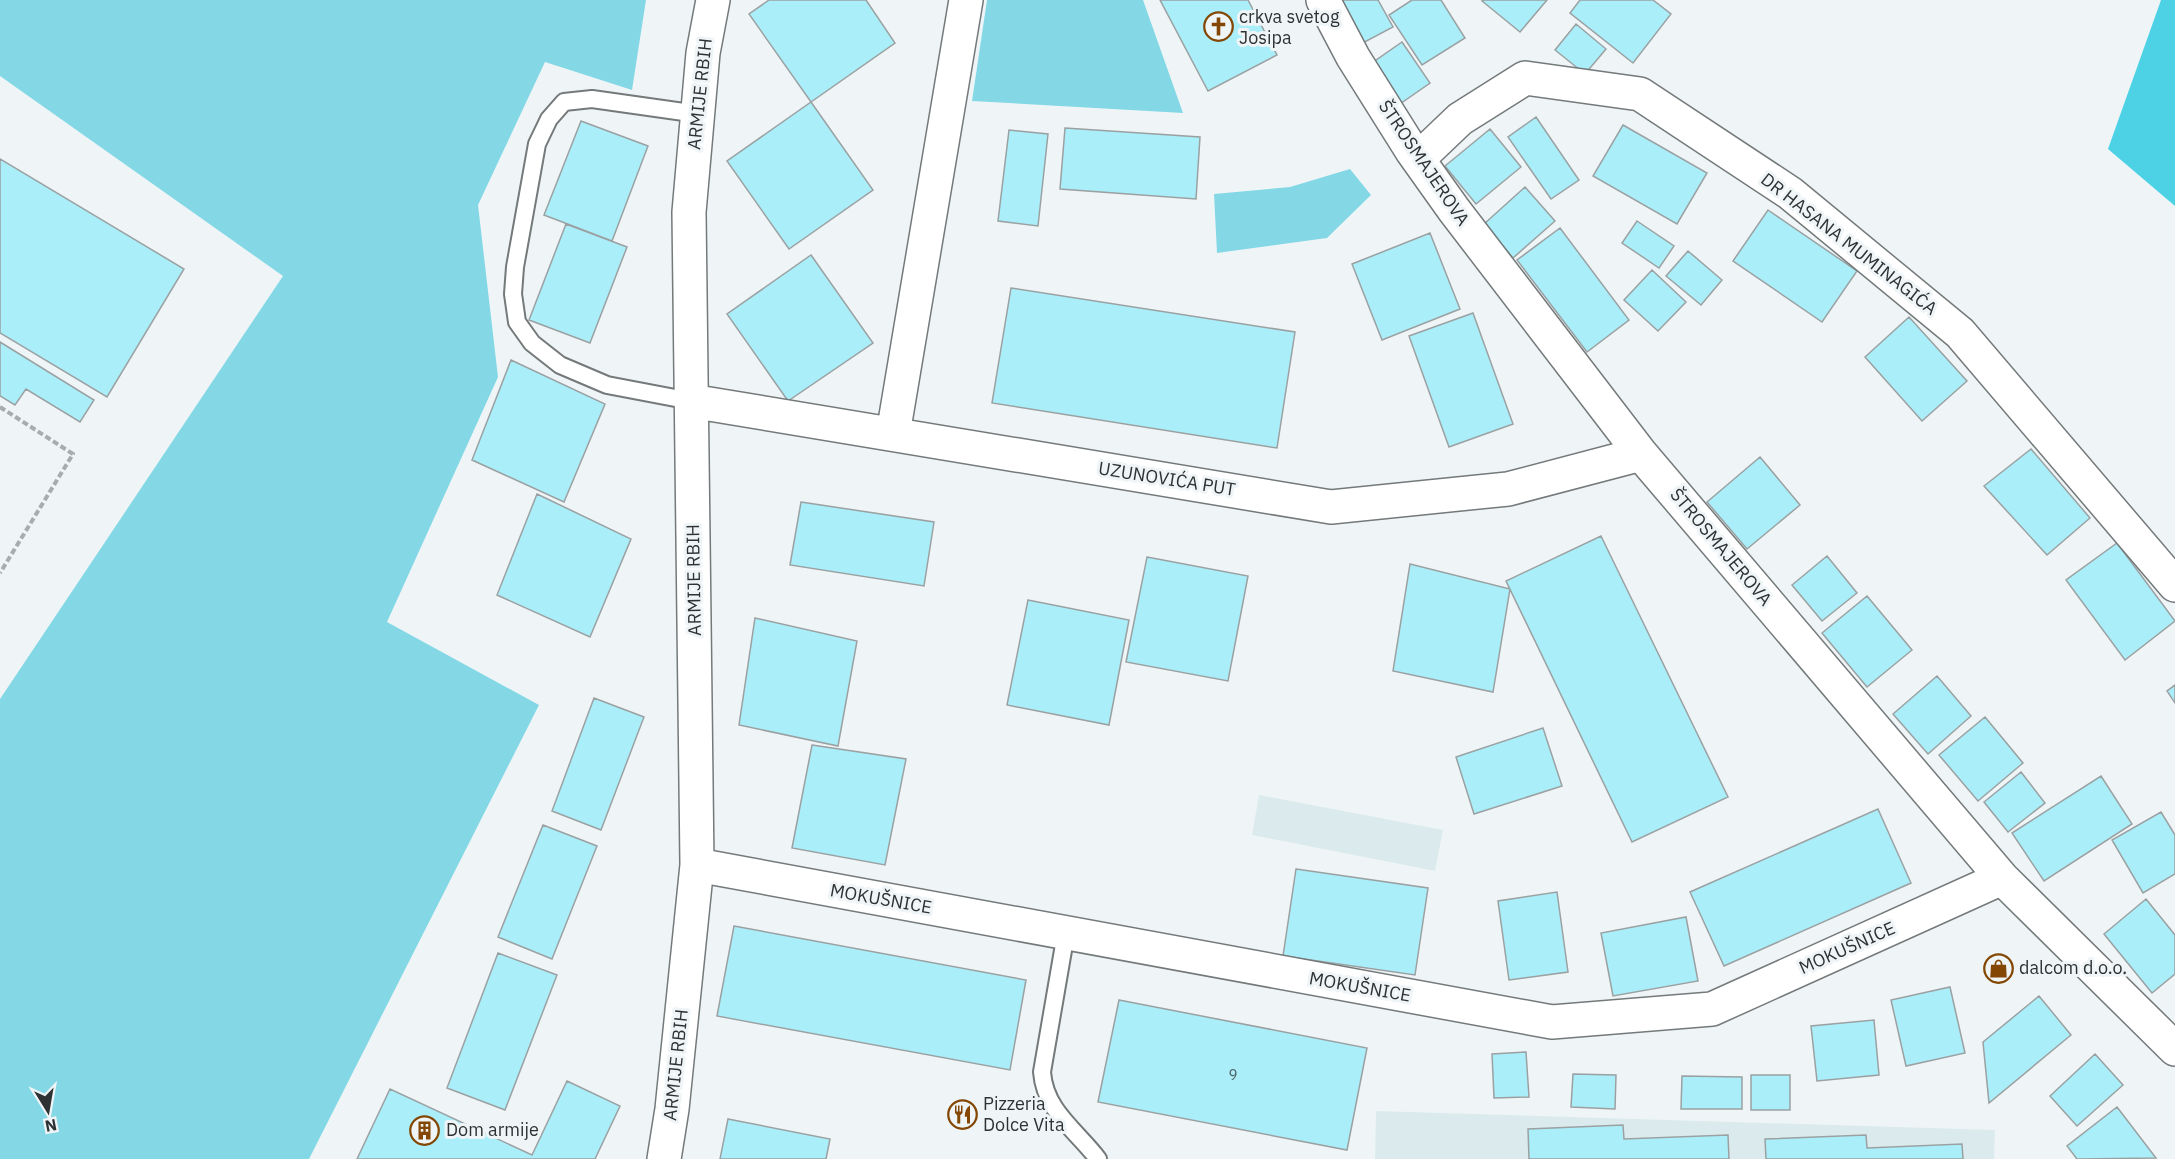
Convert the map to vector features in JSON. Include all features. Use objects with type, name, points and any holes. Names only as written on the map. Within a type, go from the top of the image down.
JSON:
[{"type":"street","name":"ARMIJE RBIH","points":[[664,1159],[672,1109],[697,865],[689,212],[703,53],[712,0]]},
{"type":"street","points":[[892,434],[966,0]]},
{"type":"street","name":"ŠTROSMAJEROVA","points":[[1323,0],[1353,57],[1418,159],[1454,210],[1641,454],[2002,878],[2175,1049]]},
{"type":"street","name":"DR HASANA MUMINAGIĆA","points":[[1418,159],[1460,119],[1525,78],[1640,94],[1790,194],[1960,333],[2175,585]]},
{"type":"street","name":"UZUNOVIĆA PUT","points":[[692,400],[1331,507],[1508,489],[1641,454]]},
{"type":"street","name":"MOKUŠNICE","points":[[697,865],[1552,1022],[1712,1009],[2002,878]]},
{"type":"lane","points":[[692,400],[607,385],[560,365],[532,343],[517,322],[513,294],[515,267],[537,144],[549,119],[564,102],[592,99],[698,114]]},
{"type":"lane","points":[[1066,933],[1042,1072],[1043,1089],[1054,1108],[1098,1159]]},
{"type":"path","points":[[0,407],[73,454],[0,573]]},
{"type":"shaded area","points":[[0,0],[646,0],[632,90],[545,62],[478,205],[498,377],[387,622],[539,705],[309,1159],[0,1159],[0,699],[283,276],[0,76]]},
{"type":"shaded area","points":[[987,0],[1143,0],[1183,113],[972,101]]},
{"type":"shaded area","points":[[2161,0],[2175,0],[2175,206],[2108,149]]},
{"type":"shaded area","points":[[1350,169],[1371,195],[1327,238],[1217,253],[1214,194],[1290,187]]},
{"type":"shaded area","points":[[1259,795],[1443,830],[1435,871],[1252,835]]},
{"type":"shaded area","points":[[1376,1111],[1995,1130],[1994,1159],[1375,1159]]},
{"type":"building","points":[[769,0],[866,0],[895,43],[811,102],[749,14]]},
{"type":"building","name":"crkva svetog Josipa","points":[[1160,0],[1248,0],[1277,55],[1208,91]]},
{"type":"building","points":[[1340,0],[1378,0],[1393,27],[1359,45]]},
{"type":"building","points":[[1412,0],[1441,0],[1465,38],[1422,65],[1389,15]]},
{"type":"building","points":[[1547,0],[1520,32],[1482,1]]},
{"type":"building","points":[[1580,0],[1653,0],[1671,14],[1633,63],[1570,13]]},
{"type":"building","points":[[1576,24],[1606,49],[1585,74],[1555,50]]},
{"type":"building","points":[[1402,42],[1430,83],[1397,106],[1369,65]]},
{"type":"building","points":[[811,102],[873,190],[789,249],[727,161]]},
{"type":"building","points":[[1536,117],[1579,180],[1551,199],[1508,137]]},
{"type":"building","points":[[581,121],[648,146],[612,241],[544,215]]},
{"type":"building","points":[[1623,125],[1707,173],[1677,224],[1593,176]]},
{"type":"building","points":[[1065,128],[1200,137],[1196,199],[1060,189]]},
{"type":"building","points":[[1490,129],[1521,167],[1476,204],[1445,166]]},
{"type":"building","points":[[1009,130],[1048,134],[1038,226],[998,221]]},
{"type":"building","points":[[0,159],[184,269],[107,397],[0,333]]},
{"type":"building","points":[[1525,187],[1555,221],[1513,258],[1484,224]]},
{"type":"building","points":[[1768,210],[1857,271],[1822,322],[1733,261]]},
{"type":"building","points":[[1637,221],[1674,246],[1659,268],[1622,243]]},
{"type":"building","points":[[566,224],[627,247],[590,343],[529,320]]},
{"type":"building","points":[[1560,228],[1629,320],[1587,352],[1517,260]]},
{"type":"building","points":[[1430,233],[1460,309],[1382,340],[1352,264]]},
{"type":"building","points":[[1688,251],[1722,280],[1701,305],[1666,276]]},
{"type":"building","points":[[811,255],[873,343],[788,401],[727,314]]},
{"type":"building","points":[[1652,270],[1686,302],[1658,331],[1624,300]]},
{"type":"building","points":[[1011,288],[1295,332],[1277,448],[992,403]]},
{"type":"building","points":[[1473,313],[1513,424],[1449,447],[1409,336]]},
{"type":"building","points":[[1909,317],[1967,381],[1922,421],[1865,357]]},
{"type":"building","points":[[0,342],[94,400],[80,422],[26,389],[15,405],[0,396]]},
{"type":"building","points":[[511,360],[605,404],[564,502],[472,460]]},
{"type":"building","points":[[2031,449],[2090,518],[2047,555],[1984,486]]},
{"type":"building","points":[[1760,457],[1800,505],[1747,549],[1707,502]]},
{"type":"building","points":[[537,494],[631,539],[590,637],[497,595]]},
{"type":"building","points":[[801,502],[934,522],[924,586],[790,565]]},
{"type":"building","points":[[1601,536],[1728,797],[1632,842],[1506,581]]},
{"type":"building","points":[[2117,543],[2175,621],[2125,660],[2066,580]]},
{"type":"building","points":[[1827,556],[1857,593],[1822,621],[1792,585]]},
{"type":"building","points":[[1147,557],[1248,576],[1228,681],[1126,662]]},
{"type":"building","points":[[1410,564],[1510,589],[1493,692],[1393,671]]},
{"type":"building","points":[[1867,596],[1912,650],[1867,687],[1822,633]]},
{"type":"building","points":[[1028,600],[1129,620],[1109,725],[1007,705]]},
{"type":"building","points":[[755,618],[857,641],[838,746],[739,725]]},
{"type":"building","points":[[1937,676],[1971,716],[1928,754],[1893,714]]},
{"type":"building","points":[[2175,685],[2175,703],[2167,691]]},
{"type":"building","points":[[594,698],[644,717],[601,830],[552,811]]},
{"type":"building","points":[[1985,717],[2023,763],[1978,801],[1939,755]]},
{"type":"building","points":[[1543,728],[1562,786],[1474,814],[1456,757]]},
{"type":"building","points":[[812,745],[906,759],[885,865],[792,848]]},
{"type":"building","points":[[2021,772],[2045,803],[2008,832],[1984,802]]},
{"type":"building","points":[[2101,776],[2132,824],[2044,881],[2012,833]]},
{"type":"building","points":[[1878,809],[1911,883],[1724,966],[1690,892]]},
{"type":"building","points":[[2161,812],[2175,835],[2175,874],[2143,893],[2112,840]]},
{"type":"building","points":[[543,825],[597,846],[552,959],[498,937]]},
{"type":"building","points":[[1296,869],[1428,888],[1415,975],[1283,956]]},
{"type":"building","points":[[1557,892],[1568,972],[1509,980],[1498,901]]},
{"type":"building","points":[[2146,899],[2175,935],[2175,974],[2152,993],[2104,934]]},
{"type":"building","points":[[1686,917],[1698,981],[1613,996],[1601,933]]},
{"type":"building","points":[[734,926],[1026,980],[1010,1070],[717,1016]]},
{"type":"building","points":[[498,953],[557,975],[505,1110],[447,1088]]},
{"type":"building","points":[[1950,987],[1965,1053],[1906,1066],[1891,1000]]},
{"type":"building","points":[[2039,996],[2071,1035],[1989,1103],[1983,1042]]},
{"type":"building","points":[[1119,1000],[1367,1048],[1347,1150],[1098,1102]]},
{"type":"building","points":[[1874,1020],[1879,1075],[1817,1081],[1811,1026]]},
{"type":"building","points":[[1526,1052],[1529,1097],[1494,1098],[1492,1054]]},
{"type":"building","points":[[2095,1054],[2123,1085],[2077,1126],[2050,1096]]},
{"type":"building","points":[[1573,1074],[1616,1075],[1615,1109],[1571,1107]]},
{"type":"building","points":[[1751,1075],[1790,1075],[1790,1110],[1751,1110]]},
{"type":"building","points":[[1682,1076],[1742,1077],[1742,1109],[1681,1109]]},
{"type":"building","name":"Dom armije","points":[[567,1081],[620,1106],[595,1159],[357,1159],[390,1089],[532,1155]]},
{"type":"building","points":[[2117,1107],[2156,1158],[2077,1159],[2067,1146]]},
{"type":"building","points":[[728,1119],[830,1139],[826,1159],[720,1159]]},
{"type":"building","points":[[1623,1125],[1624,1139],[1728,1135],[1729,1159],[1529,1159],[1528,1129]]},
{"type":"building","points":[[1866,1135],[1867,1148],[1962,1144],[1963,1159],[1766,1159],[1765,1139]]},
{"type":"place","name":"crkva svetog Josipa","points":[[1218,27]]},
{"type":"place","name":"dalcom d.o.o.","points":[[1998,968]]},
{"type":"place","name":"Pizzeria Dolce Vita","points":[[962,1114]]},
{"type":"place","name":"Dom armije","points":[[425,1130]]}]
